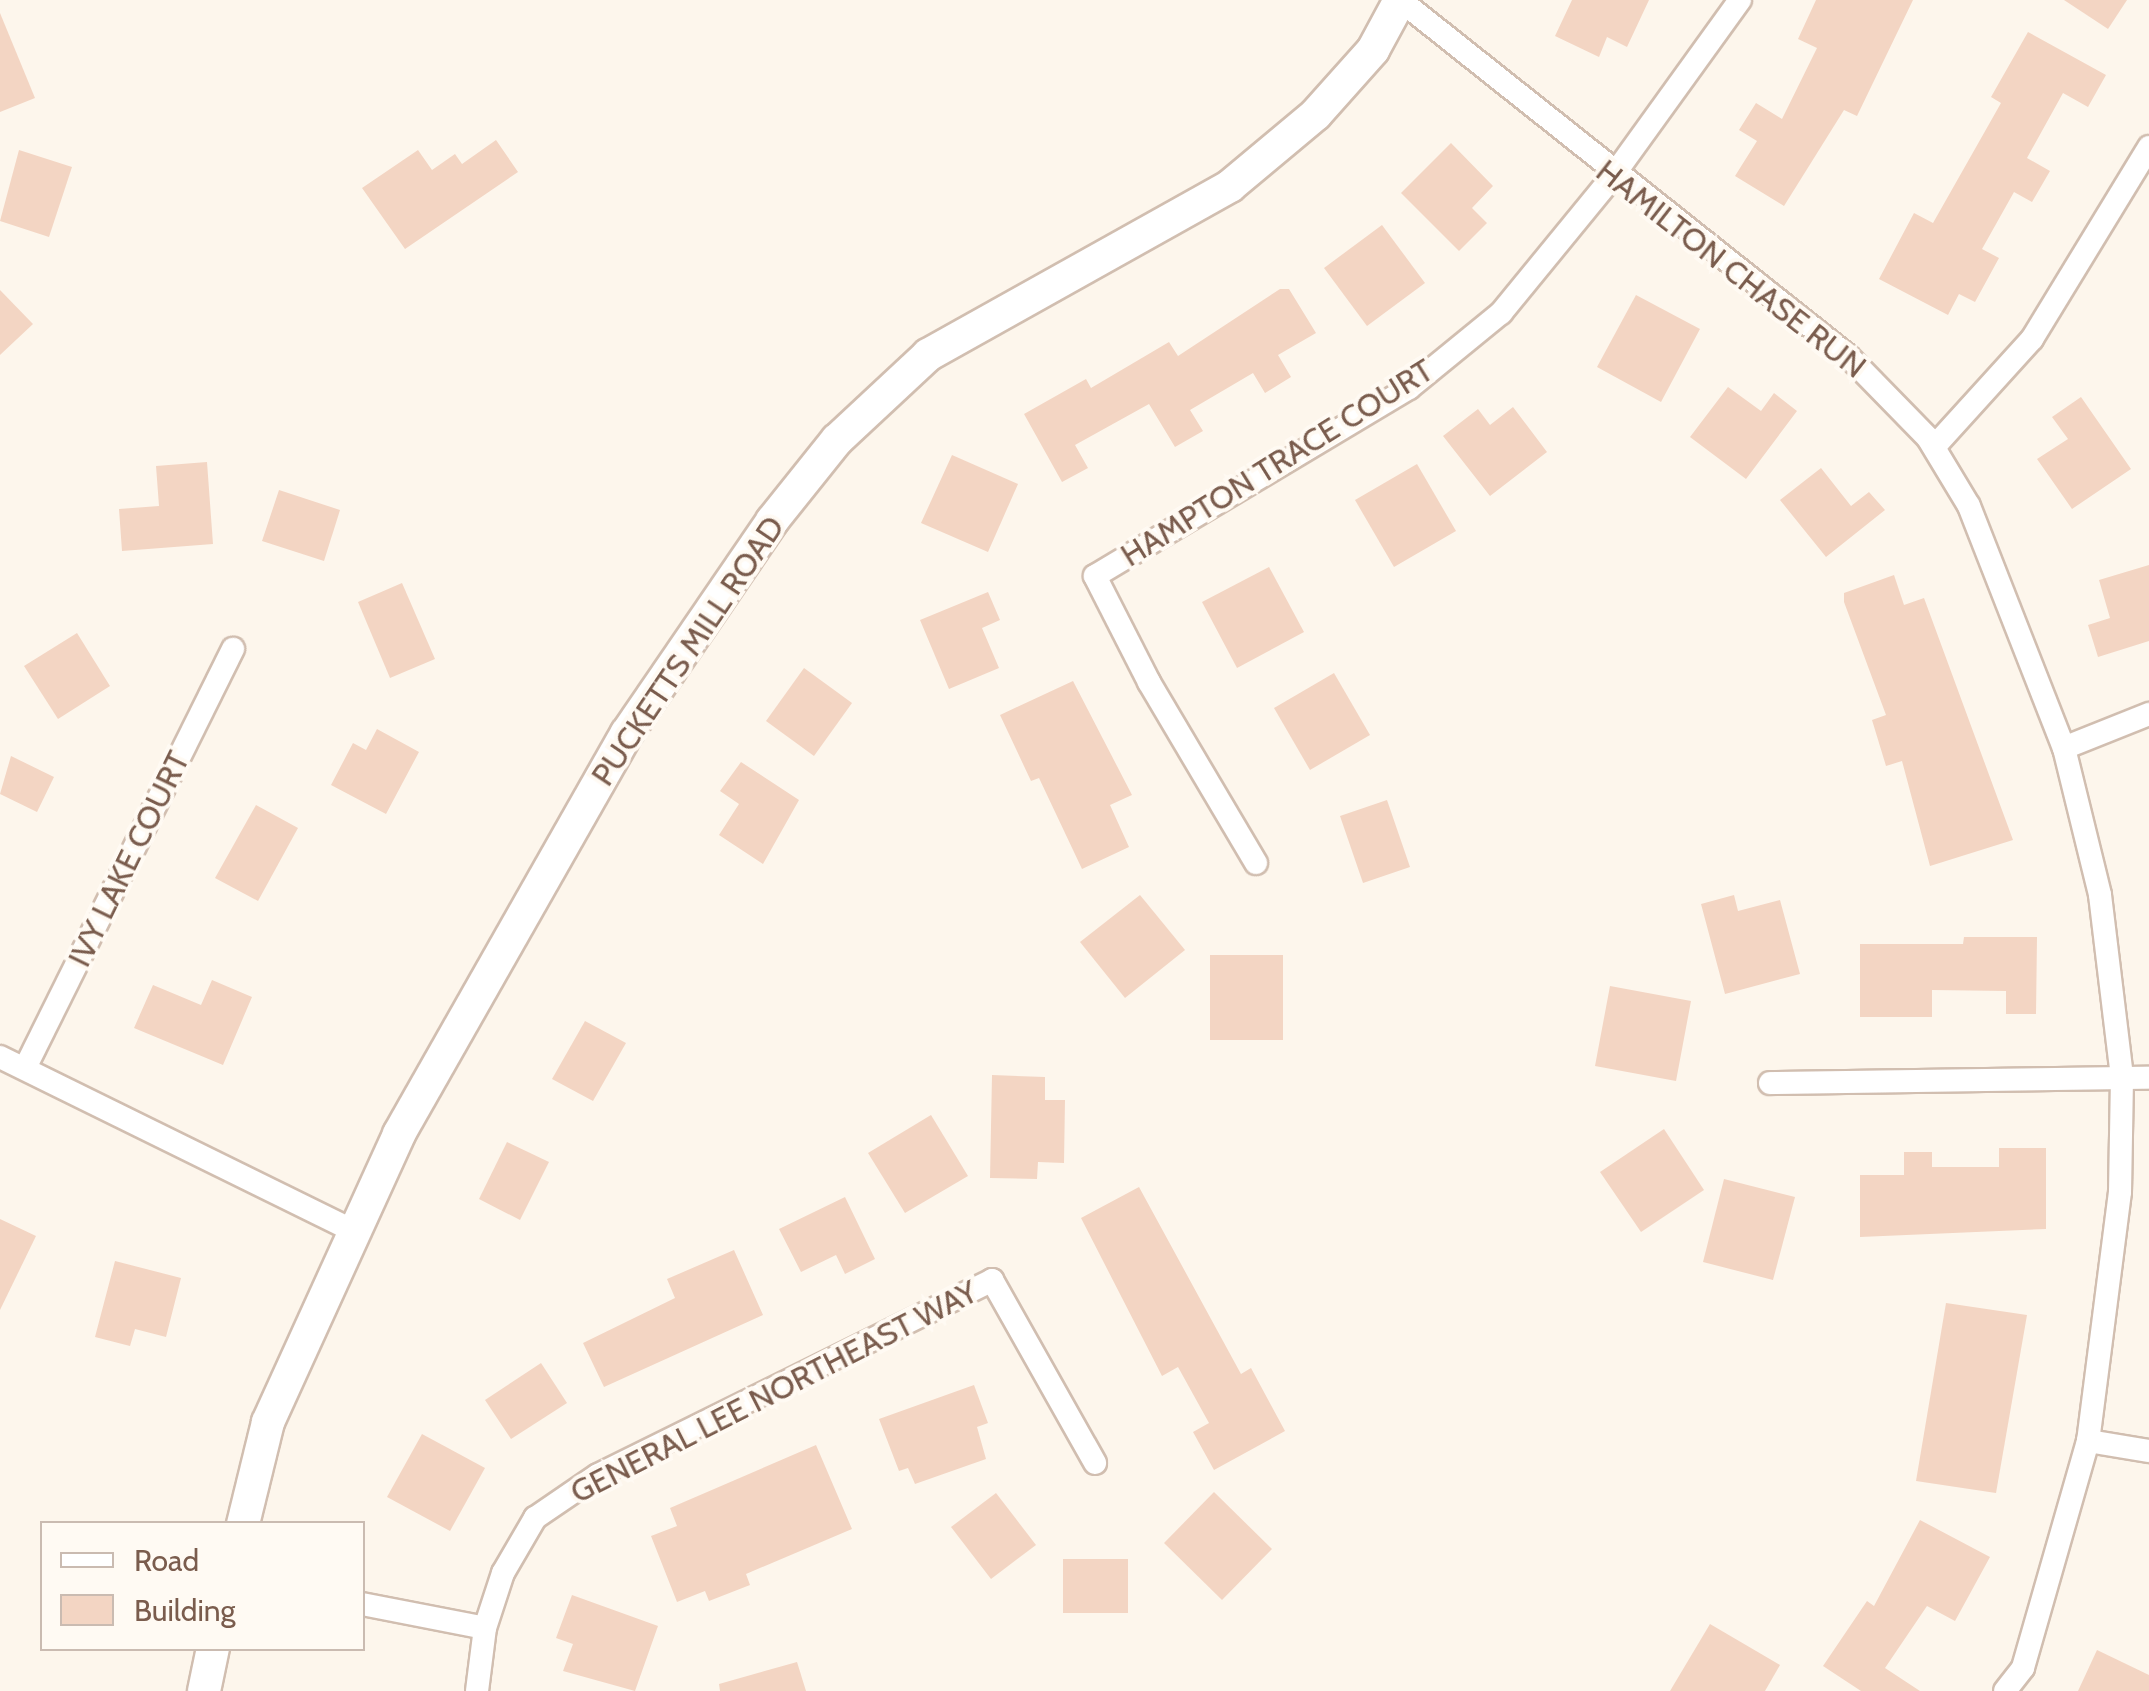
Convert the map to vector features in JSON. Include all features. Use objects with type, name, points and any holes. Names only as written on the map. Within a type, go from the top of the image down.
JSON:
[{"type":"street","name":"HAMILTON CHASE RUN","points":[[1400,0],[1613,176],[1848,356],[1934,447],[1969,506],[2064,748],[2100,894],[2122,1078],[2120,1192],[2088,1441],[2023,1668],[2005,1691]]},
{"type":"street","name":"PUCKETTS MILL ROAD","points":[[244,1521],[268,1422],[352,1230],[399,1134],[627,733],[772,522],[837,440],[928,355],[1230,186],[1316,114],[1373,50],[1400,0]]},
{"type":"street","name":"HAMPTON TRACE COURT","points":[[1256,863],[1148,682],[1095,576],[1409,388],[1501,313],[1613,176],[1740,0]]},
{"type":"street","points":[[1934,447],[2032,338],[2149,147]]},
{"type":"street","name":"IVY LAKE COURT","points":[[24,1068],[233,649]]},
{"type":"street","points":[[2064,748],[2149,714]]},
{"type":"street","points":[[0,1057],[352,1230]]},
{"type":"street","points":[[1770,1083],[2149,1078]]},
{"type":"street","name":"GENERAL LEE NORTHEAST WAY","points":[[478,1691],[485,1628],[503,1573],[534,1518],[598,1476],[992,1280],[1094,1463]]},
{"type":"street","points":[[2088,1441],[2149,1451]]},
{"type":"street","points":[[365,1605],[485,1628]]},
{"type":"street","points":[[204,1691],[213,1651]]},
{"type":"building","points":[[1572,0],[1649,0],[1627,47],[1607,37],[1599,57],[1555,36]]},
{"type":"building","points":[[1816,0],[1913,0],[1857,116],[1844,110],[1784,206],[1735,176],[1757,141],[1739,130],[1756,103],[1782,119],[1817,48],[1798,39]]},
{"type":"building","points":[[2064,0],[2127,0],[2108,29]]},
{"type":"building","points":[[0,13],[35,98],[0,112]]},
{"type":"building","points":[[2028,32],[2106,75],[2088,107],[2063,93],[2027,158],[2050,171],[2032,202],[2014,192],[1982,249],[1999,258],[1975,302],[1959,294],[1948,315],[1879,279],[1914,213],[1933,223],[2001,103],[1991,97]]},
{"type":"building","points":[[496,140],[518,172],[405,249],[362,188],[418,150],[432,170],[455,154],[462,164]]},
{"type":"building","points":[[1451,143],[1493,186],[1472,208],[1487,223],[1459,251],[1401,193]]},
{"type":"building","points":[[19,150],[72,167],[49,237],[0,221]]},
{"type":"building","points":[[1382,225],[1425,283],[1367,326],[1324,268]]},
{"type":"building","points":[[1280,289],[1289,289],[1316,333],[1278,355],[1291,377],[1265,393],[1253,373],[1190,410],[1203,431],[1175,447],[1149,404],[1075,445],[1088,468],[1062,482],[1024,414],[1086,379],[1091,388],[1169,342],[1178,356]]},
{"type":"building","points":[[0,290],[33,324],[0,355]]},
{"type":"building","points":[[1636,295],[1700,329],[1661,402],[1597,367]]},
{"type":"building","points":[[1728,387],[1761,411],[1774,393],[1797,411],[1746,479],[1690,437]]},
{"type":"building","points":[[2081,397],[2131,469],[2072,509],[2037,459],[2068,439],[2052,417]]},
{"type":"building","points":[[1513,407],[1547,452],[1490,496],[1443,436],[1478,409],[1490,425]]},
{"type":"building","points":[[952,455],[1018,484],[988,552],[921,523]]},
{"type":"building","points":[[207,462],[213,544],[122,551],[119,509],[159,506],[156,466]]},
{"type":"building","points":[[1417,464],[1456,531],[1394,567],[1355,500]]},
{"type":"building","points":[[1821,468],[1851,506],[1869,492],[1885,510],[1826,557],[1780,500]]},
{"type":"building","points":[[279,490],[340,510],[324,561],[262,541]]},
{"type":"building","points":[[2149,565],[2149,641],[2098,657],[2088,625],[2110,618],[2099,580]]},
{"type":"building","points":[[1269,567],[1304,632],[1237,668],[1202,602]]},
{"type":"building","points":[[1894,575],[1904,605],[1924,598],[2013,840],[1930,866],[1902,761],[1886,766],[1872,720],[1886,715],[1844,602],[1844,593]]},
{"type":"building","points":[[402,583],[435,659],[390,678],[358,602]]},
{"type":"building","points":[[988,592],[1000,620],[982,628],[999,668],[949,689],[920,620]]},
{"type":"building","points":[[77,633],[110,686],[58,719],[24,666]]},
{"type":"building","points":[[804,668],[852,703],[814,756],[766,721]]},
{"type":"building","points":[[1334,673],[1370,735],[1310,770],[1274,708]]},
{"type":"building","points":[[1073,681],[1132,795],[1110,805],[1129,847],[1082,869],[1039,778],[1031,781],[1000,715]]},
{"type":"building","points":[[377,729],[419,752],[386,814],[331,785],[353,743],[366,750]]},
{"type":"building","points":[[11,756],[54,777],[37,812],[0,794]]},
{"type":"building","points":[[741,762],[799,800],[763,864],[719,835],[739,804],[720,791]]},
{"type":"building","points":[[1387,800],[1410,867],[1363,883],[1340,816]]},
{"type":"building","points":[[256,805],[298,828],[258,901],[215,878]]},
{"type":"building","points":[[1140,895],[1185,950],[1125,998],[1080,942]]},
{"type":"building","points":[[1734,895],[1738,911],[1780,900],[1800,974],[1725,994],[1701,904]]},
{"type":"building","points":[[1964,937],[2037,937],[2036,1014],[2006,1014],[2006,991],[1932,990],[1932,1017],[1860,1017],[1860,944],[1963,944]]},
{"type":"building","points":[[1210,955],[1283,955],[1283,1040],[1210,1040]]},
{"type":"building","points":[[212,980],[252,997],[223,1065],[134,1028],[153,985],[201,1005]]},
{"type":"building","points":[[1610,986],[1691,1001],[1676,1081],[1595,1066]]},
{"type":"building","points":[[585,1021],[626,1043],[593,1101],[552,1079]]},
{"type":"building","points":[[992,1075],[1045,1077],[1045,1100],[1065,1100],[1064,1163],[1038,1162],[1037,1179],[990,1178]]},
{"type":"building","points":[[931,1115],[968,1176],[905,1213],[868,1153]]},
{"type":"building","points":[[1664,1129],[1704,1190],[1641,1232],[1600,1172]]},
{"type":"building","points":[[507,1142],[549,1162],[520,1220],[479,1199]]},
{"type":"building","points":[[1999,1148],[2046,1148],[2046,1229],[1860,1237],[1860,1175],[1904,1175],[1904,1152],[1932,1152],[1932,1167],[1999,1167]]},
{"type":"building","points":[[1724,1179],[1795,1197],[1773,1280],[1703,1262]]},
{"type":"building","points":[[1139,1187],[1241,1374],[1251,1368],[1285,1431],[1214,1470],[1193,1432],[1209,1423],[1178,1367],[1162,1376],[1081,1218]]},
{"type":"building","points":[[845,1197],[875,1259],[845,1274],[836,1255],[801,1272],[779,1229]]},
{"type":"building","points":[[0,1219],[36,1236],[0,1310]]},
{"type":"building","points":[[734,1250],[763,1315],[604,1387],[583,1343],[675,1298],[667,1279]]},
{"type":"building","points":[[115,1261],[181,1278],[166,1337],[135,1329],[130,1346],[95,1337]]},
{"type":"building","points":[[1946,1303],[2027,1315],[1996,1493],[1916,1481]]},
{"type":"building","points":[[541,1363],[567,1403],[511,1439],[485,1400]]},
{"type":"building","points":[[974,1385],[988,1423],[977,1427],[986,1459],[915,1484],[908,1468],[899,1471],[879,1419]]},
{"type":"building","points":[[422,1434],[485,1468],[450,1531],[387,1497]]},
{"type":"building","points":[[816,1445],[852,1529],[746,1574],[750,1585],[709,1601],[705,1591],[677,1602],[651,1536],[677,1526],[670,1508]]},
{"type":"building","points":[[1214,1492],[1272,1549],[1222,1600],[1164,1543]]},
{"type":"building","points":[[996,1493],[1036,1545],[991,1579],[951,1527]]},
{"type":"building","points":[[1920,1520],[1990,1557],[1955,1621],[1927,1606],[1885,1668],[1920,1691],[1861,1691],[1823,1666],[1867,1601],[1874,1606]]},
{"type":"building","points":[[1063,1559],[1128,1559],[1128,1613],[1063,1613]]},
{"type":"building","points":[[572,1595],[658,1626],[635,1691],[563,1671],[573,1644],[556,1638]]},
{"type":"building","points":[[1710,1624],[1780,1665],[1765,1691],[1670,1691]]},
{"type":"building","points":[[2097,1650],[2149,1675],[2149,1691],[2078,1691]]},
{"type":"building","points":[[797,1662],[806,1691],[720,1691],[719,1684]]}]
